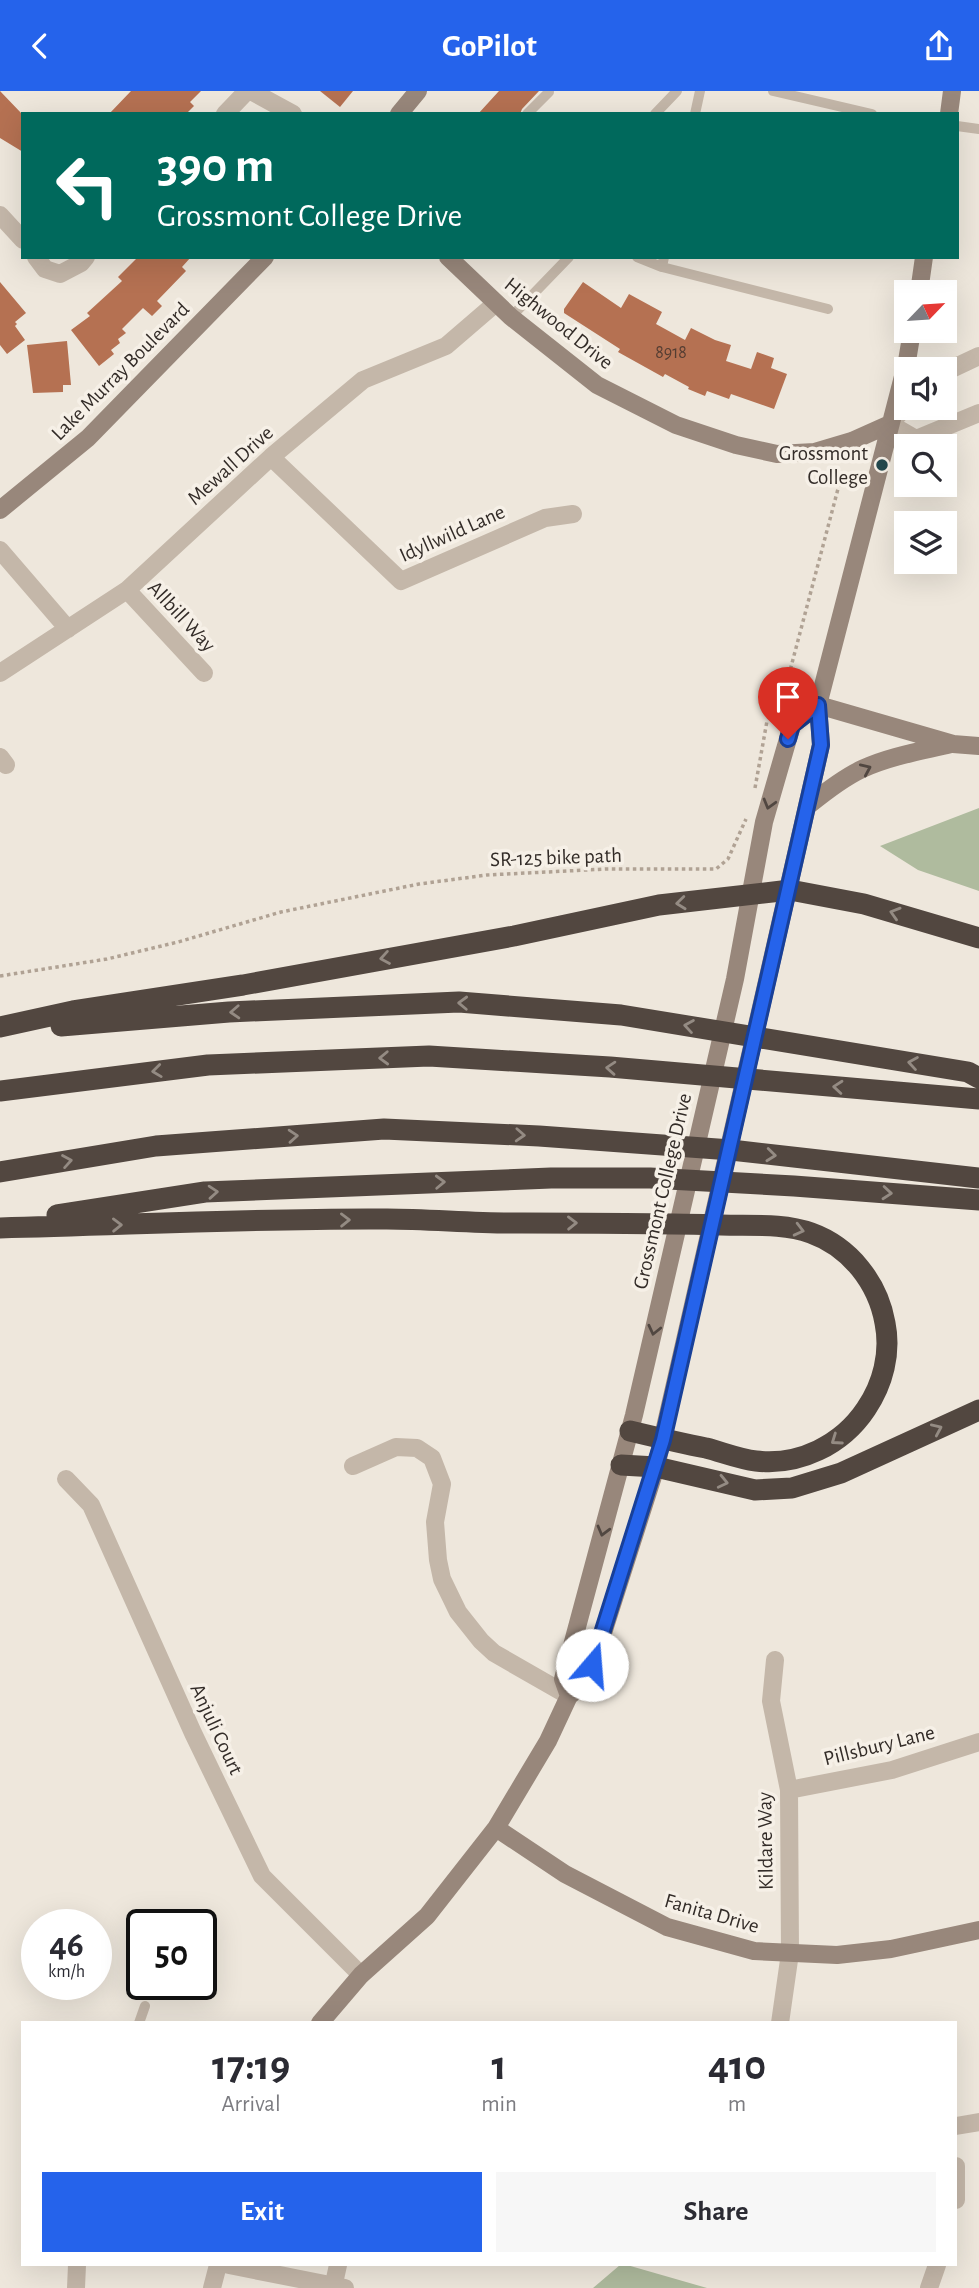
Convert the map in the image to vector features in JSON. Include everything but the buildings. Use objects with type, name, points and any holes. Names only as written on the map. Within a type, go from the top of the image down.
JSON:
[{"type":"highway","points":[[0,1029],[73,1011],[243,985],[514,936],[659,905],[790,890],[864,904],[979,938]]},
{"type":"highway","points":[[0,1029],[229,1012],[459,1002],[621,1015],[968,1072],[979,1078]]},
{"type":"highway","points":[[0,1091],[208,1065],[429,1056],[610,1067],[979,1099]]},
{"type":"highway","points":[[0,1172],[156,1146],[384,1129],[539,1136],[731,1150],[979,1178]]},
{"type":"highway","points":[[0,1226],[205,1192],[551,1178],[650,1178],[979,1200]]},
{"type":"highway","points":[[0,1226],[387,1219],[516,1224],[635,1222],[769,1226],[798,1229],[835,1245],[853,1261],[873,1286],[885,1322],[885,1366],[878,1387],[861,1417],[835,1441],[804,1457],[772,1461],[748,1459],[630,1431]]},
{"type":"highway","points":[[621,1465],[656,1467],[755,1490],[792,1487],[834,1476],[979,1410]]},
{"type":"main road","points":[[401,112],[418,91]]},
{"type":"main road","points":[[949,112],[952,91]]},
{"type":"main road","name":"Lake Murray Boulevard","points":[[0,510],[88,438],[263,259]]},
{"type":"main road","name":"Highwood Drive","points":[[453,259],[512,317],[597,385],[677,425],[736,445],[777,454],[815,452],[852,441],[890,424]]},
{"type":"main road","points":[[921,280],[924,259]]},
{"type":"main road","name":"Grossmont College Drive","points":[[322,2021],[361,1975],[427,1916],[496,1828],[548,1741],[569,1696],[588,1680],[663,1440],[809,805],[821,745],[818,705],[910,343]]},
{"type":"main road","points":[[818,705],[953,744],[979,746]]},
{"type":"main road","name":"Grossmont College Drive","points":[[569,1696],[563,1679],[630,1431],[735,979],[764,822],[792,725],[818,705]]},
{"type":"main road","points":[[809,805],[862,769],[897,757],[953,744]]},
{"type":"main road","name":"Fanita Drive","points":[[496,1828],[575,1880],[667,1927],[754,1951],[837,1955],[891,1949],[979,1930]]},
{"type":"street","points":[[227,112],[249,91],[289,112]]},
{"type":"street","points":[[0,215],[21,238]]},
{"type":"street","points":[[38,259],[45,269],[60,274],[84,259]]},
{"type":"street","name":"Mewall Drive","points":[[0,673],[127,590],[271,457],[363,380],[446,346],[496,303]]},
{"type":"street","points":[[957,366],[979,356]]},
{"type":"street","points":[[894,420],[890,424],[916,439],[979,412]]},
{"type":"street","name":"Idyllwild Lane","points":[[271,457],[401,581],[545,518],[573,514]]},
{"type":"street","points":[[0,550],[68,629]]},
{"type":"street","name":"Allbill Way","points":[[127,590],[204,673]]},
{"type":"street","points":[[353,1467],[396,1447],[417,1448],[432,1458],[442,1484],[435,1522],[438,1560],[442,1579],[458,1612],[494,1653],[569,1696]]},
{"type":"street","name":"Anjuli Court","points":[[66,1479],[90,1505],[193,1733],[262,1876],[361,1975]]},
{"type":"street","name":"Kildare Way","points":[[775,1660],[771,1701],[789,1790],[790,1953],[780,2021]]},
{"type":"street","name":"Pillsbury Lane","points":[[789,1790],[892,1770],[979,1742]]},
{"type":"street","points":[[957,2126],[979,2122]]},
{"type":"street","points":[[76,2266],[76,2288]]},
{"type":"street","points":[[212,2288],[218,2266]]},
{"type":"street","points":[[234,2266],[337,2287],[338,2266]]},
{"type":"street","points":[[929,2288],[937,2266]]},
{"type":"lane","points":[[657,112],[677,91]]},
{"type":"lane","points":[[695,112],[699,91]]},
{"type":"lane","points":[[774,91],[801,94],[865,112]]},
{"type":"lane","points":[[529,112],[549,92]]},
{"type":"lane","points":[[959,126],[979,129]]},
{"type":"lane","points":[[512,317],[567,259]]},
{"type":"lane","points":[[663,262],[828,309]]},
{"type":"lane","points":[[140,2021],[145,2006]]},
{"type":"path","points":[[754,792],[767,721],[782,701],[839,485]]},
{"type":"path","name":"SR-125 bike path","points":[[0,977],[107,959],[281,912],[419,884],[487,874],[606,869],[716,869],[728,859],[748,815]]},
{"type":"green space","points":[[979,808],[979,891],[918,870],[880,846]]},
{"type":"green space","points":[[619,2266],[630,2266],[707,2288],[593,2288]]},
{"type":"place","name":"Grossmont College","points":[[882,465]]},
{"type":"route","points":[[592,1665],[663,1440],[821,745],[818,705],[792,725],[788,739]]}]
